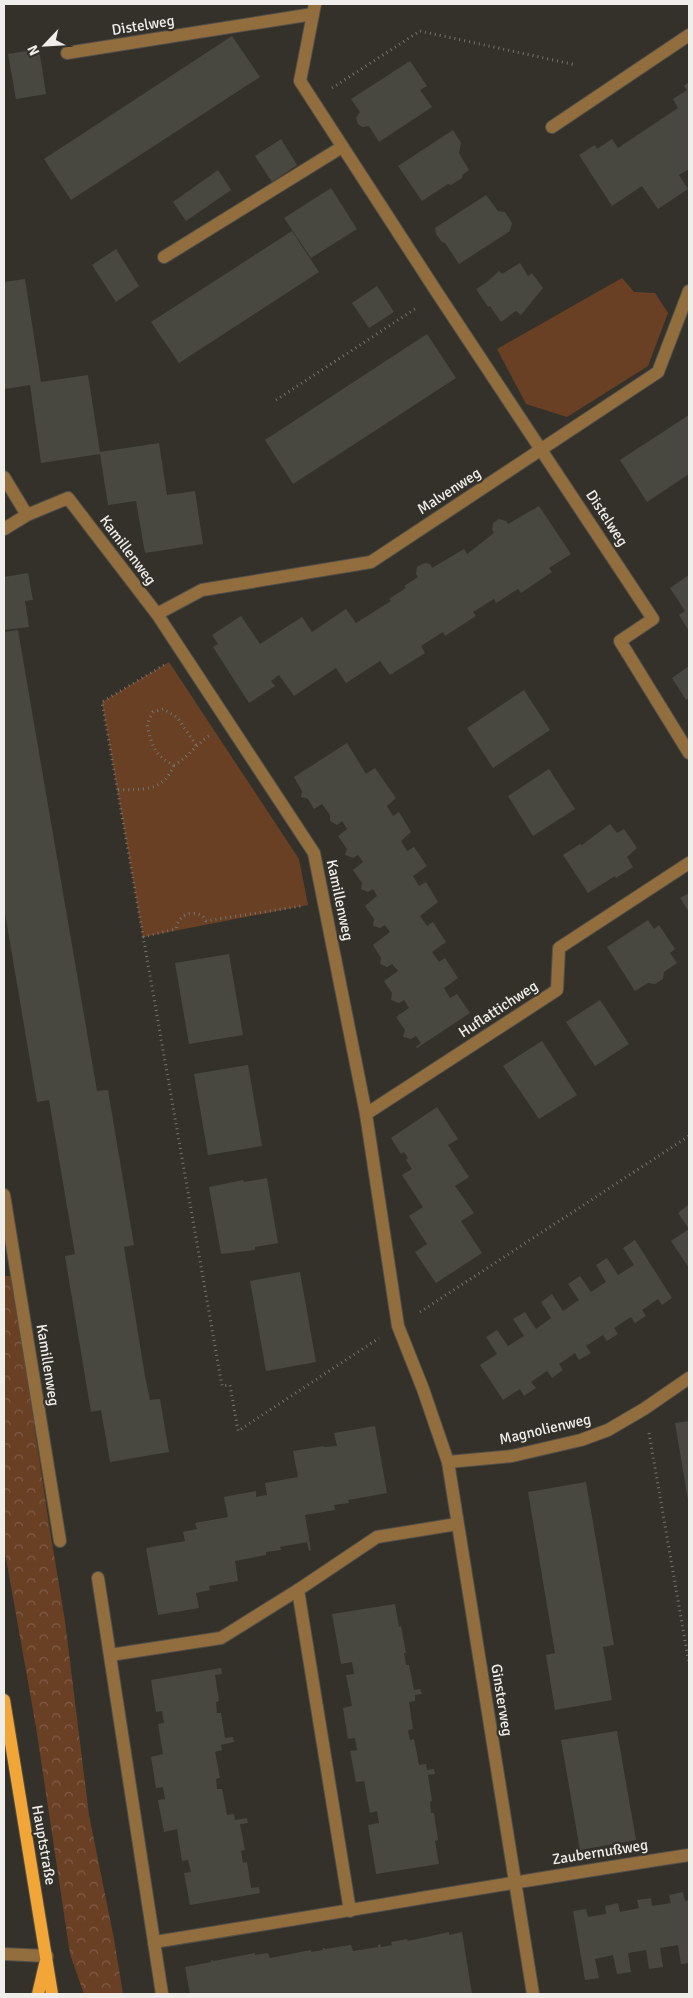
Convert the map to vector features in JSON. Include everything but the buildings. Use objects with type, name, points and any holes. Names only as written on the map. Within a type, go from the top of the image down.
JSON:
[{"type":"main road","name":"Hauptstraße","points":[[4,1700],[52,1994]]},
{"type":"main road","points":[[38,1994],[47,1956]]},
{"type":"street","name":"Distelweg","points":[[67,54],[314,9],[300,81],[438,294],[653,618],[620,641],[689,753]]},
{"type":"street","points":[[552,127],[689,35]]},
{"type":"street","points":[[164,257],[342,147]]},
{"type":"street","name":"Malvenweg","points":[[157,614],[202,590],[371,562],[658,372],[689,291]]},
{"type":"street","points":[[4,477],[27,515]]},
{"type":"street","name":"Kamillenweg","points":[[4,529],[27,515],[68,498],[157,614],[314,853],[366,1114],[398,1326],[423,1389]]},
{"type":"street","name":"Huflattichweg","points":[[366,1114],[557,990],[559,948],[689,863]]},
{"type":"street","name":"Kamillenweg","points":[[4,1195],[60,1541]]},
{"type":"street","name":"Magnolienweg","points":[[448,1462],[512,1456],[581,1440],[608,1430],[644,1409],[689,1378]]},
{"type":"street","name":"Ginsterweg","points":[[423,1389],[448,1462],[533,1994]]},
{"type":"street","points":[[110,1655],[221,1638],[298,1590],[377,1536],[457,1524]]},
{"type":"street","points":[[98,1578],[162,1994]]},
{"type":"street","points":[[298,1590],[350,1911]]},
{"type":"street","name":"Zaubernußweg","points":[[515,1881],[689,1855]]},
{"type":"street","points":[[154,1942],[350,1911],[515,1881]]},
{"type":"street","points":[[4,1954],[47,1956]]},
{"type":"path","points":[[313,101],[420,31],[576,65]]},
{"type":"path","points":[[276,400],[438,294]]},
{"type":"path","points":[[182,654],[102,702],[222,1386],[230,1385],[238,1431],[689,1136]]},
{"type":"path","points":[[174,765],[163,760],[150,741],[147,724],[153,712],[163,709],[177,717],[196,745]]},
{"type":"path","points":[[118,790],[152,788],[169,778],[174,765],[186,758],[196,745],[228,724]]},
{"type":"path","points":[[143,936],[176,929],[182,916],[191,913],[203,916],[206,921],[325,903]]},
{"type":"path","points":[[644,1409],[689,1664]]},
{"type":"green space","points":[[622,278],[634,292],[655,293],[668,313],[648,366],[567,417],[526,404],[497,349]]},
{"type":"green space","points":[[169,662],[299,859],[308,905],[143,937],[102,702]]},
{"type":"green space","points":[[4,1276],[12,1276],[65,1621],[89,1815],[123,1994],[84,1994],[70,1954],[36,1727],[4,1547]]}]
